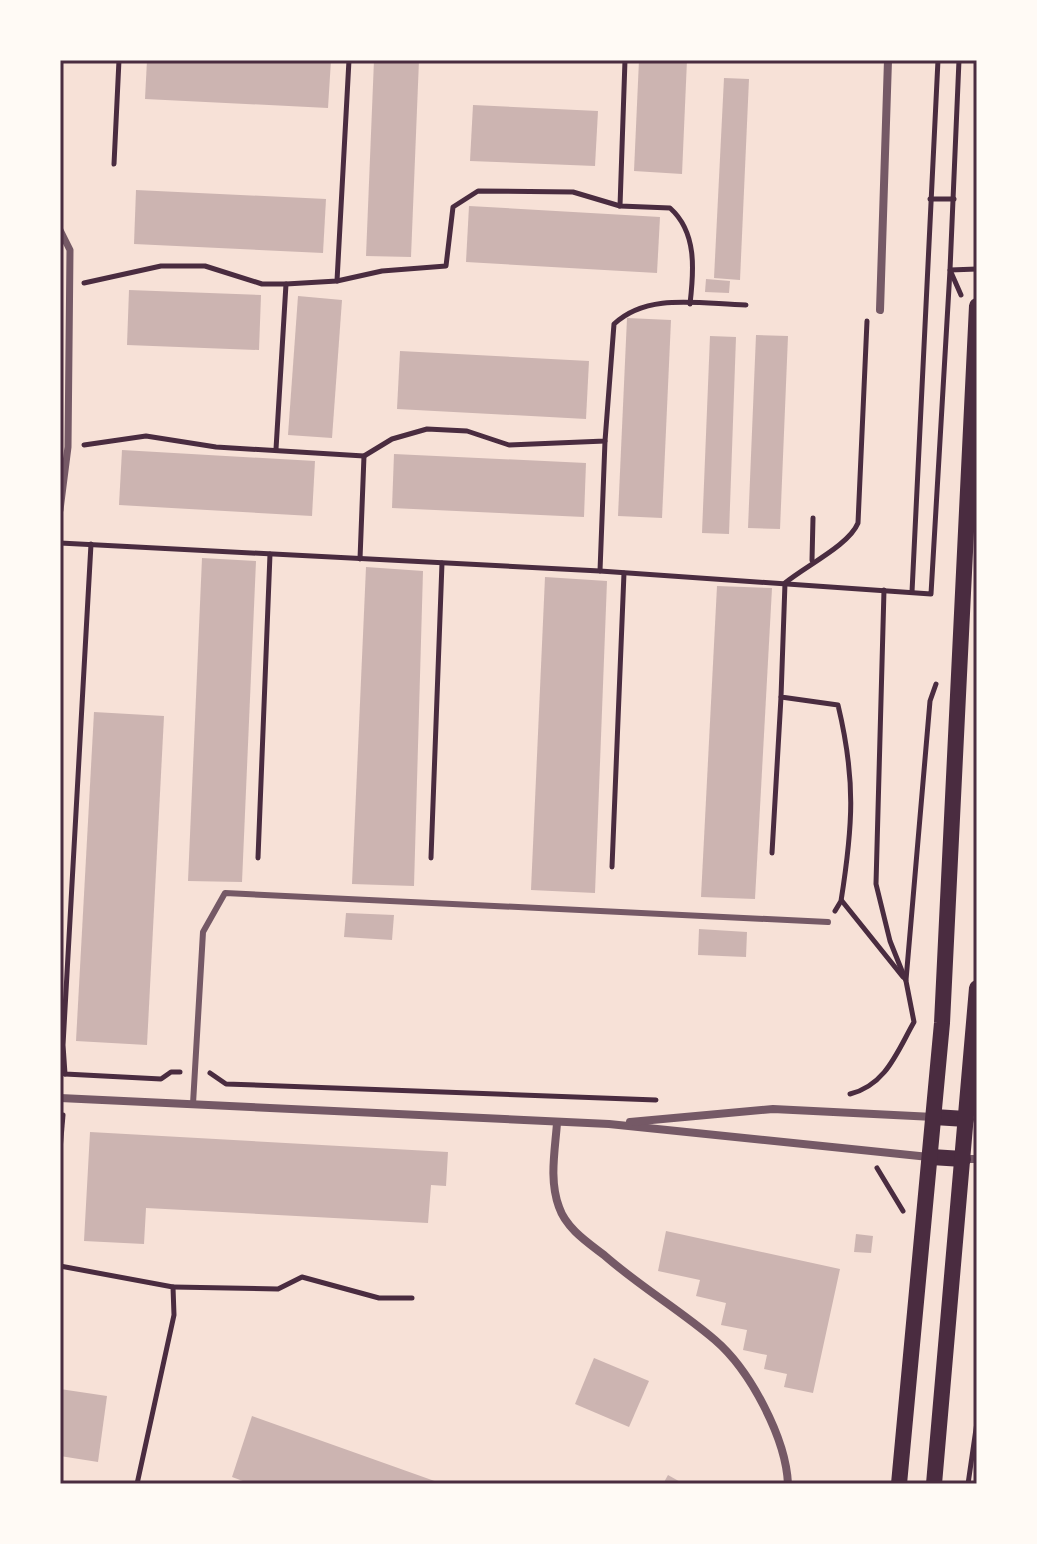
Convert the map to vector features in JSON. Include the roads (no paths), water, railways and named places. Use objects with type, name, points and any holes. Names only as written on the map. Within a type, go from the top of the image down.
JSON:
[{"type":"main road","points":[[899,1484],[942,1023],[971,305]]},
{"type":"main road","points":[[934,1484],[970,1159],[977,988]]},
{"type":"main road","points":[[934,1117],[972,1119]]},
{"type":"main road","points":[[931,1157],[970,1159]]},
{"type":"street","points":[[880,310],[888,60]]},
{"type":"street","points":[[60,230],[70,250],[68,447],[60,510]]},
{"type":"street","points":[[60,1098],[609,1124],[931,1157]]},
{"type":"street","points":[[609,1124],[773,1109],[934,1117]]},
{"type":"street","points":[[557,1123],[553,1187],[560,1211],[572,1228],[615,1265],[717,1342],[753,1387],[775,1429],[788,1484]]},
{"type":"lane","points":[[193,1104],[203,932],[225,893],[828,922]]}]
